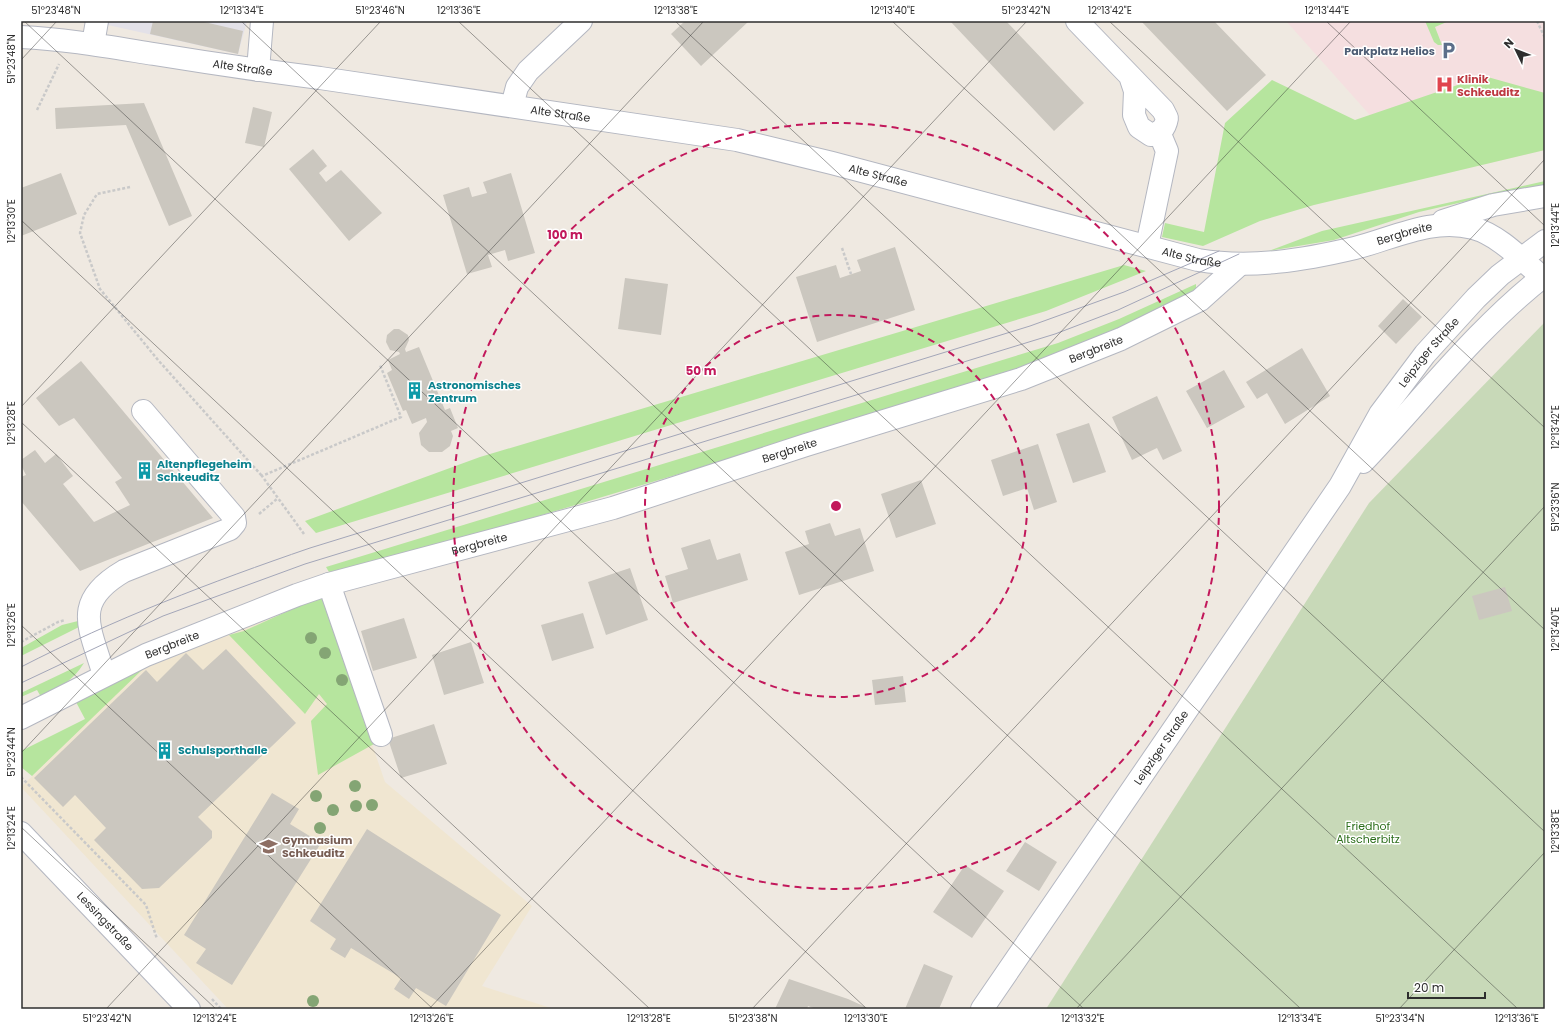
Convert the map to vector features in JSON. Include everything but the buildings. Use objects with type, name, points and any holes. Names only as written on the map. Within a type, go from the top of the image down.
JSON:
[{"type":"street","points":[[93,44],[97,21]]},
{"type":"street","points":[[258,70],[262,21]]},
{"type":"street","points":[[512,106],[516,87],[528,70],[581,21]]},
{"type":"street","points":[[1077,21],[1131,78],[1135,90],[1134,115],[1139,127],[1150,135],[1159,132],[1167,150],[1147,246]]},
{"type":"street","name":"Alte Straße","points":[[21,38],[93,44],[258,70],[736,140],[832,163],[1198,260],[1239,265]]},
{"type":"street","points":[[1430,225],[1493,205],[1545,196]]},
{"type":"street","points":[[1521,201],[1545,214]]},
{"type":"street","name":"Bergbreite","points":[[21,718],[146,654],[296,595],[329,584],[613,508],[806,445],[1021,380],[1121,339],[1200,300],[1239,265],[1296,260],[1355,248],[1430,225],[1460,226],[1474,228],[1497,241],[1544,276]]},
{"type":"street","name":"Leipziger Straße","points":[[982,1009],[1340,486],[1380,414],[1425,354],[1476,298],[1500,275],[1545,241]]},
{"type":"street","name":"Leipziger Straße","points":[[1340,486],[1393,431],[1466,347],[1496,318],[1544,276]]},
{"type":"street","points":[[104,675],[88,616],[90,603],[97,591],[109,580],[124,571],[230,529],[234,523],[234,517],[143,411]]},
{"type":"street","points":[[329,584],[382,735]]},
{"type":"street","name":"Lessingstraße","points":[[23,838],[189,1009]]},
{"type":"path","points":[[1537,21],[1545,38]]},
{"type":"path","points":[[37,110],[70,41]]},
{"type":"path","points":[[130,187],[97,194],[84,215],[80,233],[100,289],[158,360],[262,476],[304,534]]},
{"type":"path","points":[[842,248],[851,274]]},
{"type":"path","points":[[262,476],[401,417],[380,365]]},
{"type":"path","points":[[266,508],[278,498]]},
{"type":"path","points":[[21,642],[58,622],[88,616]]},
{"type":"path","points":[[21,777],[146,905],[157,939],[162,945]]},
{"type":"path","points":[[210,997],[221,1009]]},
{"type":"shaded area","points":[[90,21],[247,21],[238,54]]},
{"type":"shaded area","name":"Klinik Schkeuditz","points":[[1286,21],[1545,21],[1545,150],[1426,178]]},
{"type":"shaded area","name":"Gymnasium Schkeuditz","points":[[321,596],[385,782],[532,906],[482,986],[554,1009],[228,1009],[21,787],[144,667]]},
{"type":"green space","points":[[1425,21],[1449,21],[1435,27],[1442,45],[1438,45],[1434,42]]},
{"type":"green space","points":[[1484,76],[1545,93],[1545,150],[1314,205],[1260,221],[1203,246],[1162,237],[1165,223],[1204,232],[1225,123],[1272,80],[1355,120]]},
{"type":"green space","points":[[1545,181],[1545,187],[1498,194],[1419,212],[1334,240],[1269,251],[1322,231]]},
{"type":"green space","points":[[1124,265],[1146,271],[1046,311],[316,533],[305,521],[480,457]]},
{"type":"green space","points":[[1196,284],[1196,294],[1121,330],[963,389],[432,548],[329,572],[326,567],[1058,343],[1119,319]]},
{"type":"green space","name":"Friedhof Altscherbitz","points":[[1545,322],[1545,1009],[1046,1009],[1369,503]]},
{"type":"green space","points":[[323,595],[374,744],[318,775],[311,721],[327,704],[319,694],[305,714],[229,635],[244,631]]},
{"type":"green space","points":[[78,621],[79,627],[21,656],[21,648],[62,625]]},
{"type":"green space","points":[[84,663],[75,675],[54,690],[41,697],[37,690],[21,697],[21,693]]},
{"type":"green space","points":[[144,668],[32,776],[21,767],[21,751],[85,719],[76,702]]},
{"type":"tram line","points":[[21,667],[91,633],[163,602],[310,548],[1030,326],[1124,292],[1219,251]]},
{"type":"tram line","points":[[21,683],[163,616],[305,564],[1055,334],[1118,310],[1239,254]]},
{"type":"place","name":"Parkplatz Helios","points":[[1448,51]]},
{"type":"place","name":"Klinik Schkeuditz","points":[[1444,85]]},
{"type":"place","name":"Astronomisches Zentrum","points":[[415,391]]},
{"type":"place","name":"Altenpflegeheim Schkeuditz","points":[[144,470]]},
{"type":"place","name":"Schulsporthalle","points":[[165,750]]},
{"type":"place","name":"Gymnasium Schkeuditz","points":[[269,846]]}]
